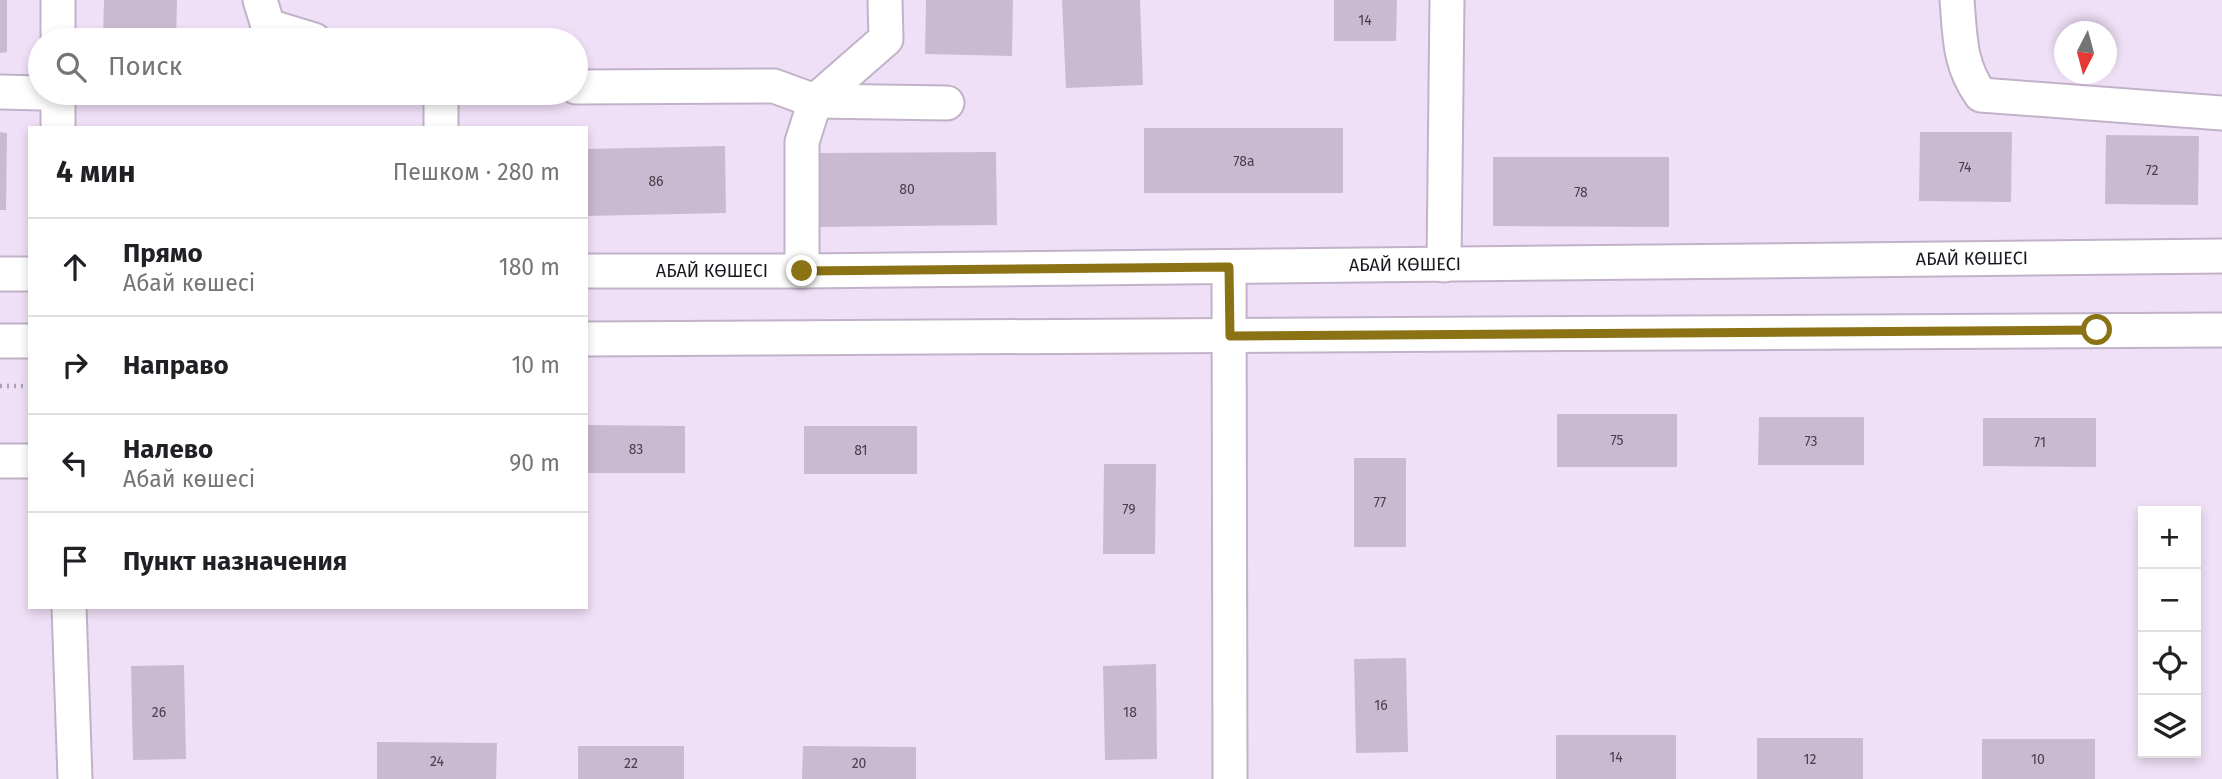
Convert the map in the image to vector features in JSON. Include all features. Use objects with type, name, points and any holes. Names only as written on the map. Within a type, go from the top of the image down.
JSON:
[{"type":"street","points":[[58,0],[58,28]]},
{"type":"street","points":[[260,0],[268,26],[275,28]]},
{"type":"street","points":[[802,271],[802,142],[815,101],[886,39],[885,0]]},
{"type":"street","points":[[1444,265],[1447,0]]},
{"type":"street","points":[[1957,0],[1963,61],[1970,80],[1981,95],[2222,113]]},
{"type":"street","points":[[588,87],[774,86],[815,101],[947,103]]},
{"type":"street","points":[[0,92],[28,93]]},
{"type":"street","points":[[58,105],[58,126]]},
{"type":"street","points":[[441,105],[441,126]]},
{"type":"street","name":"АБАЙ КӨШЕСІ","points":[[588,271],[2222,256]]},
{"type":"street","points":[[1229,267],[1230,779]]},
{"type":"street","points":[[0,274],[28,274]]},
{"type":"street","points":[[588,339],[2222,330]]},
{"type":"street","points":[[0,341],[28,341]]},
{"type":"street","points":[[0,461],[28,461]]},
{"type":"street","points":[[69,609],[75,779]]},
{"type":"path","points":[[0,386],[28,386]]},
{"type":"building","points":[[0,0],[7,0],[7,52],[0,53]]},
{"type":"building","points":[[104,0],[177,0],[176,28],[103,28]]},
{"type":"building","points":[[926,0],[1013,0],[1012,56],[925,54]]},
{"type":"building","points":[[1062,0],[1140,0],[1143,85],[1066,88]]},
{"type":"building","points":[[1334,0],[1397,0],[1396,41],[1334,41]]},
{"type":"building","points":[[1144,128],[1343,128],[1343,193],[1144,193]]},
{"type":"building","points":[[0,132],[7,133],[6,210],[0,210]]},
{"type":"building","points":[[1920,132],[2012,132],[2011,202],[1919,201]]},
{"type":"building","points":[[2106,135],[2199,136],[2198,205],[2105,204]]},
{"type":"building","points":[[725,146],[726,213],[588,216],[588,149]]},
{"type":"building","points":[[996,152],[997,225],[818,227],[817,153]]},
{"type":"building","points":[[1493,157],[1669,157],[1669,227],[1493,226]]},
{"type":"building","points":[[1557,414],[1677,414],[1677,467],[1557,467]]},
{"type":"building","points":[[1759,417],[1864,417],[1864,465],[1758,465]]},
{"type":"building","points":[[1983,418],[2096,418],[2096,467],[1983,466]]},
{"type":"building","points":[[588,425],[685,426],[685,473],[588,473]]},
{"type":"building","points":[[804,426],[917,426],[917,474],[804,474]]},
{"type":"building","points":[[1354,458],[1406,458],[1406,547],[1354,547]]},
{"type":"building","points":[[1104,464],[1156,464],[1155,554],[1103,554]]},
{"type":"building","points":[[1406,658],[1408,752],[1356,753],[1354,659]]},
{"type":"building","points":[[1156,664],[1157,759],[1105,760],[1103,666]]},
{"type":"building","points":[[184,665],[186,759],[133,760],[131,666]]},
{"type":"building","points":[[1556,735],[1676,735],[1676,779],[1556,779]]},
{"type":"building","points":[[1757,738],[1863,738],[1863,779],[1757,779]]},
{"type":"building","points":[[1982,739],[2095,739],[2095,779],[1982,779]]},
{"type":"building","points":[[377,742],[497,743],[496,779],[377,779]]},
{"type":"building","points":[[578,746],[684,746],[684,779],[578,779]]},
{"type":"building","points":[[803,746],[916,747],[916,779],[802,779]]},
{"type":"route","points":[[802,271],[1229,267],[1230,336],[2097,330]]}]
